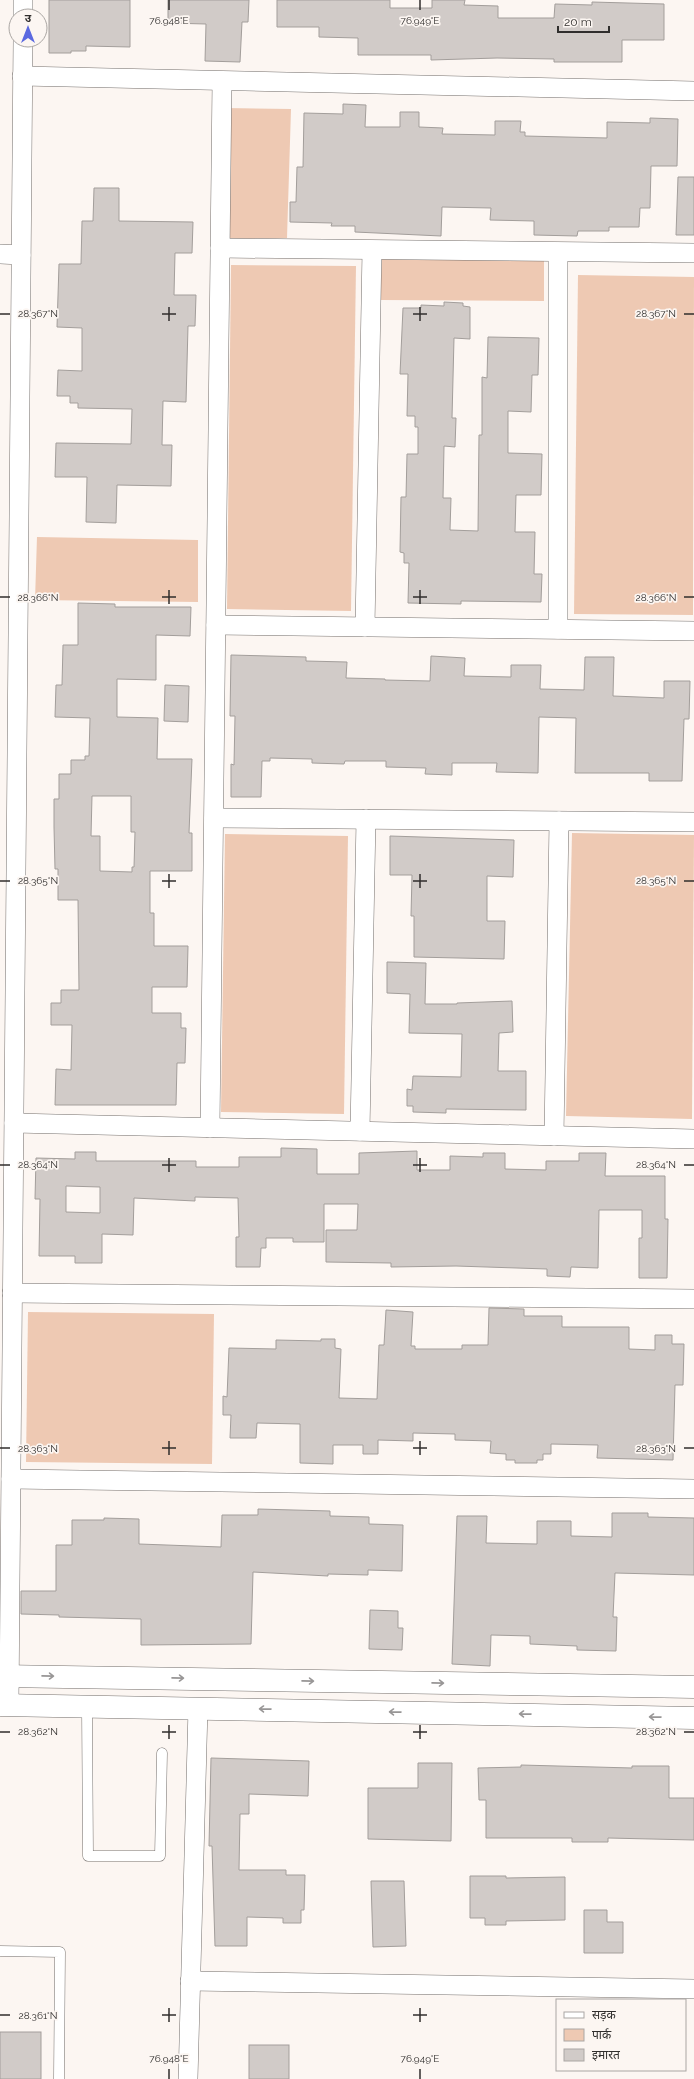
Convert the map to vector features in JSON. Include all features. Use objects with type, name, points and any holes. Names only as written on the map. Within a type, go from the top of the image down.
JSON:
[{"type":"street","points":[[22,48],[21,255],[8,801],[14,1123],[11,1479],[5,1705],[694,1718]]},
{"type":"street","points":[[22,76],[694,91]]},
{"type":"street","points":[[210,1128],[222,81]]},
{"type":"street","points":[[220,248],[694,253]]},
{"type":"street","points":[[365,627],[372,250]]},
{"type":"street","points":[[558,252],[558,629]]},
{"type":"street","points":[[0,254],[21,255]]},
{"type":"street","points":[[216,625],[694,631]]},
{"type":"street","points":[[214,818],[694,822]]},
{"type":"street","points":[[360,1131],[366,820]]},
{"type":"street","points":[[554,1136],[559,821]]},
{"type":"street","points":[[14,1123],[694,1139]]},
{"type":"street","points":[[12,1293],[694,1299]]},
{"type":"street","points":[[11,1479],[694,1488]]},
{"type":"street","points":[[5,1676],[694,1687]]},
{"type":"street","points":[[188,2079],[198,1708]]},
{"type":"street","points":[[190,1981],[694,1989]]},
{"type":"lane","points":[[87,1706],[88,1856],[160,1856],[162,1753]]},
{"type":"lane","points":[[0,1951],[60,1952],[59,2079]]},
{"type":"green space","points":[[225,108],[291,109],[287,238],[224,239]]},
{"type":"green space","points":[[382,256],[544,257],[544,301],[380,300]]},
{"type":"green space","points":[[231,265],[356,266],[351,611],[227,609]]},
{"type":"green space","points":[[578,275],[694,277],[693,615],[574,614]]},
{"type":"green space","points":[[37,537],[198,540],[198,602],[35,600]]},
{"type":"green space","points":[[572,833],[694,835],[692,1119],[566,1116]]},
{"type":"green space","points":[[225,834],[348,836],[344,1114],[221,1112]]},
{"type":"green space","points":[[28,1312],[214,1314],[212,1464],[26,1462]]},
{"type":"building","points":[[49,0],[130,0],[130,47],[86,46],[86,51],[49,53]]},
{"type":"building","points":[[168,0],[249,0],[248,22],[242,22],[240,62],[205,61],[206,24],[168,23]]},
{"type":"building","points":[[277,0],[390,0],[390,8],[432,8],[432,0],[465,0],[464,5],[498,6],[498,18],[554,18],[555,4],[592,5],[592,2],[664,4],[664,40],[622,40],[622,62],[554,62],[554,59],[497,58],[431,60],[431,55],[358,55],[358,38],[319,37],[319,27],[277,27]]},
{"type":"building","points":[[343,104],[366,105],[365,127],[400,127],[400,112],[419,112],[419,127],[443,128],[442,134],[495,135],[495,121],[521,121],[520,132],[525,132],[525,136],[607,138],[607,122],[650,123],[650,118],[678,119],[677,166],[651,166],[650,208],[640,208],[639,227],[609,227],[609,231],[578,231],[577,236],[534,235],[534,221],[490,220],[491,208],[442,207],[441,236],[355,232],[355,226],[331,226],[332,223],[290,222],[290,202],[296,202],[297,167],[303,167],[304,113],[343,114]]},
{"type":"building","points":[[678,177],[694,177],[694,235],[676,235]]},
{"type":"building","points":[[94,188],[119,188],[119,221],[193,222],[192,253],[175,253],[174,295],[196,295],[195,326],[188,326],[186,402],[163,401],[162,445],[172,445],[171,486],[117,485],[116,523],[86,522],[87,477],[55,477],[56,443],[131,444],[132,409],[78,408],[78,403],[70,403],[70,396],[57,396],[58,370],[82,371],[82,328],[57,327],[59,264],[81,264],[82,221],[93,221]]},
{"type":"building","points":[[444,302],[463,303],[463,306],[470,307],[470,339],[454,338],[452,418],[456,418],[455,447],[444,446],[443,498],[451,498],[450,530],[478,531],[479,435],[482,435],[482,377],[487,378],[488,337],[539,338],[538,375],[532,375],[531,412],[508,411],[508,453],[542,454],[541,495],[516,495],[515,532],[535,532],[534,574],[542,574],[541,602],[461,601],[461,604],[408,603],[409,563],[404,563],[404,553],[400,552],[401,497],[406,497],[407,454],[418,454],[418,427],[415,427],[415,416],[407,416],[408,374],[400,374],[403,308],[421,308],[421,305],[444,306]]},
{"type":"building","points":[[78,603],[115,604],[115,607],[191,607],[190,636],[156,635],[156,680],[117,679],[117,717],[158,718],[157,759],[192,759],[189,833],[192,833],[192,871],[150,871],[150,913],[154,913],[154,946],[188,946],[187,987],[152,987],[152,1013],[181,1013],[181,1028],[186,1028],[185,1063],[177,1063],[176,1105],[55,1105],[56,1069],[71,1070],[72,1025],[51,1025],[51,1003],[61,1003],[61,990],[79,990],[78,900],[58,900],[58,869],[55,869],[54,799],[59,799],[59,774],[71,774],[71,760],[85,760],[85,756],[89,756],[90,718],[55,717],[56,685],[62,685],[63,645],[78,645]],"holes":[[[92,796],[131,796],[131,832],[135,832],[134,867],[132,867],[132,872],[100,871],[100,836],[91,836]]]},
{"type":"building","points":[[231,655],[306,657],[306,661],[347,662],[346,678],[385,680],[430,681],[431,656],[465,658],[464,676],[511,677],[511,665],[541,665],[540,689],[584,690],[585,657],[614,657],[613,696],[664,698],[664,681],[690,681],[689,719],[684,719],[682,781],[649,781],[649,773],[575,773],[576,718],[539,717],[538,773],[496,772],[497,763],[452,763],[452,775],[425,774],[426,768],[386,767],[386,761],[345,761],[344,764],[312,763],[312,759],[270,758],[270,761],[262,761],[261,797],[231,797],[231,764],[234,765],[235,716],[230,716]]},
{"type":"building","points":[[165,685],[189,686],[188,722],[164,721]]},
{"type":"building","points":[[390,836],[514,840],[513,877],[487,876],[487,921],[505,921],[504,959],[414,957],[414,916],[411,916],[412,875],[390,875]]},
{"type":"building","points":[[387,962],[426,963],[425,1004],[512,1001],[513,1032],[499,1033],[498,1071],[526,1071],[526,1110],[446,1109],[446,1113],[413,1112],[413,1106],[407,1106],[407,1089],[412,1090],[413,1076],[461,1077],[462,1034],[409,1033],[410,994],[387,993]]},
{"type":"building","points":[[281,1148],[317,1149],[317,1174],[359,1174],[359,1153],[417,1151],[417,1170],[450,1170],[450,1156],[483,1157],[483,1153],[505,1153],[505,1169],[546,1170],[546,1161],[579,1161],[579,1153],[606,1153],[605,1176],[665,1176],[665,1219],[668,1219],[667,1278],[639,1278],[639,1238],[642,1238],[642,1210],[599,1210],[598,1268],[571,1267],[570,1277],[547,1276],[547,1269],[456,1266],[391,1267],[391,1263],[326,1262],[326,1230],[357,1230],[358,1204],[324,1204],[324,1242],[293,1242],[293,1238],[266,1238],[266,1248],[261,1248],[260,1267],[236,1267],[236,1237],[239,1237],[238,1198],[195,1197],[195,1201],[134,1198],[133,1235],[102,1234],[102,1263],[75,1263],[75,1256],[39,1256],[40,1199],[35,1199],[36,1158],[75,1159],[75,1152],[96,1152],[96,1161],[196,1161],[196,1167],[239,1167],[239,1157],[281,1157]],"holes":[[[66,1186],[100,1187],[100,1213],[66,1212]]]},
{"type":"building","points":[[489,1308],[524,1309],[524,1316],[562,1316],[562,1327],[629,1327],[629,1349],[655,1350],[655,1335],[672,1335],[672,1344],[684,1344],[683,1385],[675,1385],[673,1460],[597,1458],[598,1445],[551,1444],[551,1454],[543,1454],[543,1460],[537,1460],[537,1463],[515,1463],[515,1460],[506,1460],[506,1454],[490,1453],[491,1441],[455,1440],[455,1434],[413,1433],[413,1441],[378,1440],[378,1454],[363,1454],[363,1445],[333,1445],[333,1464],[300,1463],[300,1424],[257,1423],[256,1438],[230,1438],[231,1415],[223,1415],[223,1396],[227,1397],[229,1348],[276,1349],[276,1340],[321,1341],[321,1339],[335,1339],[335,1348],[341,1349],[339,1398],[377,1399],[379,1345],[384,1345],[386,1310],[413,1312],[411,1346],[415,1346],[415,1349],[462,1349],[462,1345],[488,1345]]},
{"type":"building","points":[[258,1509],[330,1511],[330,1516],[369,1517],[369,1524],[403,1525],[402,1571],[368,1570],[368,1575],[328,1574],[328,1576],[253,1572],[251,1644],[141,1645],[141,1619],[59,1617],[59,1615],[21,1614],[21,1591],[56,1591],[56,1545],[72,1545],[72,1520],[104,1520],[104,1518],[139,1519],[139,1544],[221,1547],[222,1515],[258,1515]]},
{"type":"building","points":[[612,1513],[648,1513],[648,1517],[694,1518],[694,1575],[615,1573],[613,1617],[617,1617],[616,1651],[577,1650],[577,1646],[530,1644],[530,1636],[491,1635],[490,1666],[452,1664],[457,1516],[487,1516],[486,1543],[537,1544],[537,1521],[571,1521],[571,1536],[612,1537]]},
{"type":"building","points":[[370,1610],[398,1611],[398,1628],[403,1628],[402,1650],[369,1649]]},
{"type":"building","points":[[211,1758],[309,1761],[308,1796],[249,1794],[249,1814],[240,1814],[239,1870],[286,1870],[286,1875],[305,1875],[304,1910],[301,1910],[301,1923],[283,1923],[283,1918],[247,1917],[247,1946],[215,1946],[212,1846],[209,1846]]},
{"type":"building","points":[[418,1763],[452,1763],[451,1841],[368,1839],[368,1788],[418,1788]]},
{"type":"building","points":[[521,1765],[632,1768],[632,1766],[669,1766],[669,1798],[694,1798],[694,1840],[608,1838],[608,1842],[572,1842],[572,1838],[486,1838],[486,1800],[479,1800],[478,1768],[521,1767]]},
{"type":"building","points":[[470,1876],[506,1876],[506,1878],[565,1877],[565,1920],[506,1921],[506,1925],[485,1925],[485,1918],[470,1918]]},
{"type":"building","points":[[371,1881],[404,1881],[406,1946],[373,1947]]},
{"type":"building","points":[[584,1910],[607,1910],[607,1922],[623,1922],[623,1953],[584,1953]]},
{"type":"building","points":[[0,2032],[41,2032],[41,2079],[0,2079]]},
{"type":"building","points":[[249,2045],[289,2045],[289,2079],[249,2079]]}]
